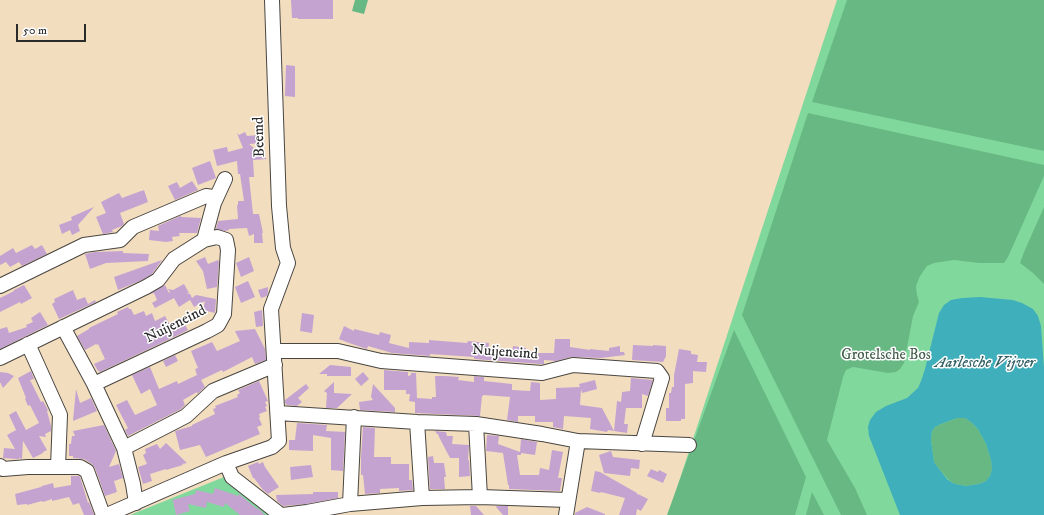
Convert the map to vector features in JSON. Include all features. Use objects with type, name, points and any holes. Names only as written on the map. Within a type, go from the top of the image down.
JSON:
[{"type":"street","name":"Beemd","points":[[272,0],[279,206],[283,248],[288,263],[271,309],[274,351]]},
{"type":"street","points":[[204,240],[214,203],[224,179]]},
{"type":"street","points":[[0,286],[84,245],[120,240],[133,227],[206,196],[213,197],[214,203]]},
{"type":"street","name":"Nuijeneind","points":[[0,358],[146,287],[158,280],[174,259],[204,240],[217,237],[226,240],[228,250],[224,314],[218,325],[94,384]]},
{"type":"street","points":[[63,327],[94,384],[124,448],[136,503]]},
{"type":"street","points":[[28,344],[60,415],[58,467]]},
{"type":"street","points":[[107,515],[226,463],[272,447],[279,441],[274,351]]},
{"type":"street","name":"Nuijeneind","points":[[274,351],[338,351],[381,361],[542,373],[573,365],[657,371],[662,378],[642,444]]},
{"type":"street","points":[[124,448],[186,416],[213,391],[275,365]]},
{"type":"street","points":[[278,413],[417,422],[476,424],[578,441],[689,445]]},
{"type":"street","points":[[350,504],[354,417]]},
{"type":"street","points":[[417,422],[422,498]]},
{"type":"street","points":[[476,424],[480,498]]},
{"type":"street","points":[[566,515],[578,441]]},
{"type":"street","points":[[226,463],[232,476],[282,515],[350,504],[422,498],[568,500]]},
{"type":"street","points":[[0,466],[3,469],[28,467],[80,467],[87,471],[104,515]]},
{"type":"green space","points":[[355,0],[368,0],[364,14],[352,11]]},
{"type":"green space","name":"Grotelsche Bos","points":[[837,0],[1044,0],[1044,515],[668,515]]},
{"type":"green space","points":[[847,0],[1044,0],[1044,151],[812,102]]},
{"type":"green space","points":[[808,113],[1044,165],[1044,176],[1004,263],[979,263],[954,260],[934,263],[927,266],[920,276],[916,286],[919,302],[913,316],[904,363],[900,369],[896,372],[888,373],[853,367],[846,370],[827,440],[855,488],[867,515],[841,515],[742,315]]},
{"type":"green space","points":[[1044,207],[1044,284],[1020,263]]},
{"type":"green space","points":[[734,330],[806,477],[795,515],[667,515]]},
{"type":"green space","points":[[957,418],[965,418],[971,422],[978,429],[986,444],[992,469],[990,476],[986,481],[979,484],[966,486],[955,484],[949,480],[934,462],[931,440],[932,431],[935,427]]},
{"type":"green space","points":[[224,477],[275,515],[130,515]]},
{"type":"green space","points":[[812,492],[824,515],[806,515]]},
{"type":"water","name":"Aarlesche Vijver","points":[[980,297],[1013,300],[1033,309],[1038,316],[1041,326],[1044,368],[1044,515],[900,515],[869,436],[868,427],[870,420],[876,412],[886,406],[907,398],[918,388],[925,369],[939,313],[944,305],[951,300]],"holes":[[[957,418],[965,418],[978,429],[986,444],[992,469],[990,476],[986,481],[979,484],[966,486],[955,484],[948,480],[939,469],[934,462],[931,440],[932,431],[935,427]]]},
{"type":"building","points":[[291,0],[333,0],[333,19],[292,18]]},
{"type":"building","points":[[286,65],[295,66],[295,97],[285,96]]},
{"type":"building","points":[[245,132],[247,136],[260,135],[261,143],[249,144],[267,159],[253,160],[254,177],[249,177],[253,214],[259,214],[263,233],[263,243],[254,243],[254,234],[249,236],[247,228],[229,229],[225,231],[216,229],[218,221],[238,219],[238,201],[244,201],[240,174],[238,174],[237,161],[217,166],[213,150],[227,147],[228,152],[243,148],[237,133],[239,135]]},
{"type":"building","points":[[210,161],[216,178],[198,185],[192,168]]},
{"type":"building","points":[[192,181],[198,190],[175,200],[168,186],[177,182],[180,188]]},
{"type":"building","points":[[144,190],[148,202],[120,213],[124,224],[112,230],[113,232],[103,234],[96,217],[106,213],[101,202],[119,193],[122,198]]},
{"type":"building","points":[[94,207],[78,225],[80,231],[72,235],[70,230],[62,234],[59,225],[72,220],[71,217]]},
{"type":"building","points":[[180,216],[201,218],[197,233],[179,233],[180,236],[172,237],[173,241],[166,242],[149,240],[150,230],[159,231],[158,226]]},
{"type":"building","points":[[32,245],[35,249],[42,245],[47,254],[22,266],[19,262],[10,267],[6,262],[0,265],[0,256],[13,248],[16,253]]},
{"type":"building","points":[[123,251],[123,253],[149,254],[148,261],[106,263],[90,269],[85,254],[95,252]]},
{"type":"building","points":[[205,257],[208,264],[218,260],[219,262],[217,287],[207,289],[203,271],[196,261]]},
{"type":"building","points":[[249,257],[254,271],[241,277],[236,263]]},
{"type":"building","points":[[162,260],[152,274],[118,290],[114,277]]},
{"type":"building","points":[[248,281],[255,297],[241,303],[235,287]]},
{"type":"building","points":[[184,284],[189,293],[186,293],[190,294],[192,298],[196,295],[216,299],[215,313],[203,310],[205,301],[194,307],[190,300],[179,307],[174,298],[155,308],[152,303],[157,300],[154,293],[150,294],[165,285],[169,293],[170,292],[168,289],[173,290]]},
{"type":"building","points":[[24,285],[32,298],[0,312],[0,298]]},
{"type":"building","points":[[268,287],[267,296],[261,298],[258,290]]},
{"type":"building","points":[[73,290],[77,300],[85,297],[88,304],[95,300],[96,302],[59,319],[52,304],[55,302],[54,299]]},
{"type":"building","points":[[128,307],[134,315],[144,311],[146,316],[152,313],[155,321],[165,316],[170,325],[181,318],[188,330],[100,372],[94,364],[105,359],[98,344],[85,350],[77,336]]},
{"type":"building","points":[[262,310],[263,326],[256,327],[254,312]]},
{"type":"building","points":[[40,312],[48,325],[0,349],[0,329],[7,327],[9,333],[27,327],[26,325],[33,322],[31,318]]},
{"type":"building","points":[[302,313],[314,315],[312,333],[300,331]]},
{"type":"building","points":[[344,326],[354,331],[354,329],[379,335],[380,332],[391,335],[389,343],[409,348],[409,342],[429,343],[429,340],[467,343],[468,341],[489,343],[488,353],[512,355],[513,346],[526,348],[526,351],[532,351],[532,353],[554,353],[555,339],[570,339],[570,347],[609,351],[609,348],[620,346],[620,352],[624,352],[625,355],[601,358],[571,357],[556,361],[544,360],[544,364],[541,364],[474,359],[474,357],[392,353],[368,346],[367,349],[339,339]]},
{"type":"building","points":[[255,329],[265,349],[266,360],[255,364],[252,357],[223,372],[222,370],[201,380],[205,387],[197,394],[197,392],[183,400],[185,405],[181,409],[128,436],[125,430],[128,428],[116,405],[127,400],[135,415],[157,405],[150,389],[141,394],[132,375],[150,367],[159,389],[177,381],[178,384],[197,375],[195,369],[198,368],[191,351],[212,342],[217,351],[240,341],[235,331]]},
{"type":"building","points":[[633,345],[666,346],[666,356],[663,362],[632,360]]},
{"type":"building","points":[[679,349],[691,351],[691,354],[698,355],[697,362],[707,362],[706,372],[693,371],[693,383],[685,384],[685,419],[681,419],[681,421],[666,421],[666,408],[669,408],[669,393],[671,393],[672,387],[674,387],[674,375]]},
{"type":"building","points":[[175,355],[178,361],[166,367],[163,361]]},
{"type":"building","points":[[330,365],[351,367],[351,376],[327,376],[327,374],[319,374]]},
{"type":"building","points":[[384,370],[408,372],[408,376],[411,375],[411,373],[416,373],[417,398],[432,399],[432,397],[436,397],[435,376],[459,377],[458,380],[474,382],[474,376],[484,377],[484,381],[512,384],[512,390],[530,391],[531,382],[540,383],[540,400],[556,399],[556,388],[580,387],[579,384],[595,380],[597,389],[582,393],[581,389],[580,405],[602,408],[614,431],[608,430],[607,432],[590,429],[591,418],[564,416],[563,429],[553,427],[553,422],[535,422],[535,416],[518,416],[518,422],[507,420],[510,397],[483,395],[480,416],[415,413],[415,402],[409,401],[410,394],[406,394],[406,390],[384,390]]},
{"type":"building","points":[[31,371],[34,379],[30,380],[41,402],[43,401],[48,410],[51,431],[45,434],[46,437],[39,436],[47,450],[33,458],[23,441],[22,459],[3,458],[4,448],[15,449],[7,435],[16,430],[9,415],[16,411],[26,430],[39,423],[30,405],[28,406],[18,378]]},
{"type":"building","points":[[0,372],[8,373],[14,376],[3,388],[0,382]]},
{"type":"building","points":[[363,372],[369,379],[361,386],[355,379]]},
{"type":"building","points":[[631,378],[653,380],[648,396],[642,394],[642,408],[626,408],[624,424],[628,424],[627,433],[614,431],[617,401],[621,402],[622,392],[630,391]]},
{"type":"building","points":[[259,381],[268,401],[265,402],[267,411],[259,414],[262,425],[257,427],[260,434],[206,457],[200,445],[180,450],[175,431],[192,426],[215,414],[213,409],[216,408],[215,406],[238,397],[237,395],[240,393],[238,390]]},
{"type":"building","points":[[334,382],[334,393],[352,394],[337,408],[326,408],[327,393],[324,391]]},
{"type":"building","points":[[306,384],[309,388],[298,398],[302,402],[297,406],[287,405],[285,403],[285,400]]},
{"type":"building","points":[[373,384],[395,408],[395,412],[360,410],[359,402],[373,400],[371,397]]},
{"type":"building","points":[[76,389],[80,403],[91,398],[97,411],[73,421]]},
{"type":"building","points":[[297,423],[327,425],[326,431],[345,432],[343,471],[331,470],[331,438],[313,435],[313,451],[289,450],[289,440],[295,440]]},
{"type":"building","points":[[104,425],[116,451],[109,467],[119,464],[123,478],[114,481],[117,492],[105,496],[95,468],[92,464],[84,459],[69,456],[69,444],[71,444],[72,436],[75,436],[73,431]]},
{"type":"building","points":[[363,427],[375,428],[374,457],[391,457],[391,464],[409,464],[409,480],[412,480],[413,490],[399,491],[399,488],[380,489],[380,493],[365,494],[363,475],[361,475]]},
{"type":"building","points":[[435,431],[446,432],[447,436],[453,436],[452,444],[469,445],[468,460],[470,476],[459,477],[459,458],[450,458]]},
{"type":"building","points":[[487,435],[499,436],[498,444],[520,452],[521,439],[537,442],[535,455],[521,453],[521,455],[517,455],[520,475],[539,475],[540,468],[549,470],[552,450],[563,452],[558,478],[562,478],[560,491],[509,489],[503,453],[486,451]]},
{"type":"building","points":[[166,443],[187,463],[150,474],[152,481],[143,484],[138,467],[147,464],[143,455],[146,453],[145,449],[157,444],[160,449]]},
{"type":"building","points":[[611,451],[613,457],[640,460],[639,469],[631,468],[630,476],[604,473],[599,455]]},
{"type":"building","points":[[433,456],[434,463],[444,463],[446,477],[444,477],[445,489],[430,489],[428,457]]},
{"type":"building","points":[[258,462],[259,464],[263,462],[279,487],[268,494],[253,478],[248,466]]},
{"type":"building","points":[[311,465],[313,477],[291,480],[290,467]]},
{"type":"building","points":[[651,469],[658,472],[659,470],[667,474],[663,483],[647,476]]},
{"type":"building","points":[[595,471],[600,472],[637,493],[637,495],[638,494],[648,499],[641,511],[637,509],[636,515],[619,515],[625,498],[591,491]]},
{"type":"building","points":[[71,476],[80,477],[88,503],[89,502],[94,515],[84,515],[79,503],[73,505],[69,497],[52,501],[52,499],[27,505],[17,505],[15,494],[53,483],[54,488],[71,485]]},
{"type":"building","points":[[215,488],[238,496],[239,494],[265,515],[240,515],[225,503],[224,507],[207,502],[206,508],[188,504],[190,511],[176,515],[172,500],[195,494],[196,490],[213,494]]},
{"type":"building","points":[[313,492],[338,492],[338,498],[306,504],[283,506],[277,501],[276,495],[313,494]]},
{"type":"building","points":[[470,506],[476,506],[484,515],[471,515]]},
{"type":"building","points":[[508,506],[508,515],[503,515],[496,507]]},
{"type":"building","points":[[587,507],[605,515],[575,515],[575,513]]}]
